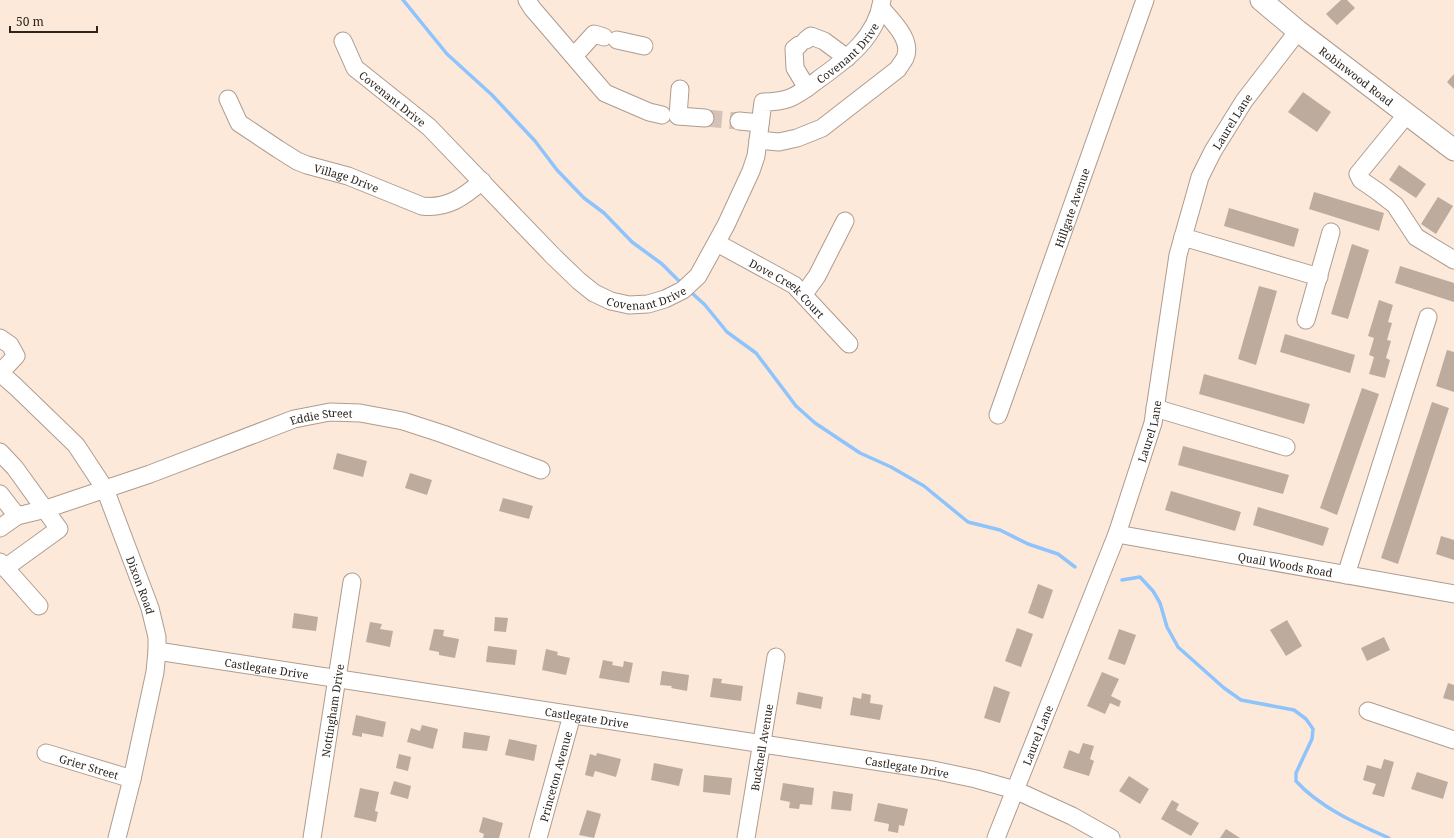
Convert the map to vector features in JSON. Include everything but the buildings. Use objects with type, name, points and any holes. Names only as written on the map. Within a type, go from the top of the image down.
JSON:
[{"type":"main road","name":"Robinwood Road","points":[[1261,0],[1298,31],[1453,147]]},
{"type":"street","points":[[527,0],[532,8],[605,93],[649,112],[662,115]]},
{"type":"street","name":"Hillgate Avenue","points":[[998,415],[1145,0]]},
{"type":"street","points":[[758,140],[779,142],[797,138],[822,128],[898,69],[905,58],[907,46],[899,30],[881,4]]},
{"type":"street","name":"Covenant Drive","points":[[343,41],[355,68],[429,127],[579,281],[594,293],[611,301],[629,305],[648,304],[665,299],[683,290],[698,276],[717,243],[748,178],[756,156],[763,102],[773,102],[791,98],[847,58],[864,41],[874,26],[881,4]]},
{"type":"street","name":"Laurel Lane","points":[[996,838],[1117,534],[1153,423],[1178,255],[1200,177],[1213,151],[1244,101],[1298,31]]},
{"type":"street","points":[[574,56],[594,34],[644,46]]},
{"type":"street","points":[[807,88],[795,68],[794,49],[811,36],[824,41],[847,58]]},
{"type":"street","points":[[680,89],[678,116],[705,118]]},
{"type":"street","name":"Village Drive","points":[[228,99],[239,123],[297,161],[348,176],[422,206],[431,207],[450,204],[470,192],[482,181]]},
{"type":"street","points":[[1407,114],[1358,174],[1361,180],[1395,205],[1416,237],[1454,260]]},
{"type":"street","points":[[739,121],[760,123]]},
{"type":"street","points":[[804,294],[817,276],[845,221]]},
{"type":"street","points":[[1306,320],[1331,232]]},
{"type":"street","points":[[1183,237],[1319,277]]},
{"type":"street","name":"Dove Creek Court","points":[[717,243],[794,285],[849,344]]},
{"type":"street","points":[[1346,575],[1428,317]]},
{"type":"street","points":[[0,338],[10,346],[16,356],[0,373]]},
{"type":"street","name":"Dixon Road","points":[[0,373],[76,445],[105,489],[150,608],[157,637],[157,651],[151,694],[117,838]]},
{"type":"street","points":[[1155,408],[1286,447]]},
{"type":"street","name":"Eddie Street","points":[[5,522],[164,469],[294,419],[330,412],[360,413],[403,421],[541,470]]},
{"type":"street","points":[[0,452],[15,468],[60,530],[2,565],[39,606]]},
{"type":"street","points":[[0,494],[5,522]]},
{"type":"street","name":"Quail Woods Road","points":[[1117,534],[1454,594]]},
{"type":"street","name":"Nottingham Drive","points":[[312,838],[352,582]]},
{"type":"street","name":"Castlegate Drive","points":[[157,651],[933,770],[976,779],[1016,790],[1072,816],[1111,838]]},
{"type":"street","name":"Bucknell Avenue","points":[[746,838],[776,657]]},
{"type":"street","points":[[1368,711],[1454,740]]},
{"type":"street","name":"Princeton Avenue","points":[[538,838],[572,715]]},
{"type":"street","name":"Grier Street","points":[[46,753],[132,779]]},
{"type":"waterway","points":[[403,0],[447,54],[492,95],[535,141],[557,170],[584,198],[604,213],[632,242],[662,264],[679,281]]},
{"type":"waterway","points":[[693,294],[705,305],[727,332],[756,353],[796,406],[815,423],[860,453],[891,467],[924,486],[968,522],[1000,530],[1028,544],[1058,554],[1075,567]]},
{"type":"waterway","points":[[1122,580],[1140,577],[1153,591],[1160,603],[1167,627],[1178,647],[1224,688],[1241,700],[1294,710],[1306,719],[1313,729],[1312,739],[1296,773],[1296,781],[1327,807],[1352,821],[1389,838]]},
{"type":"tunnel","points":[[705,118],[739,121]]}]
